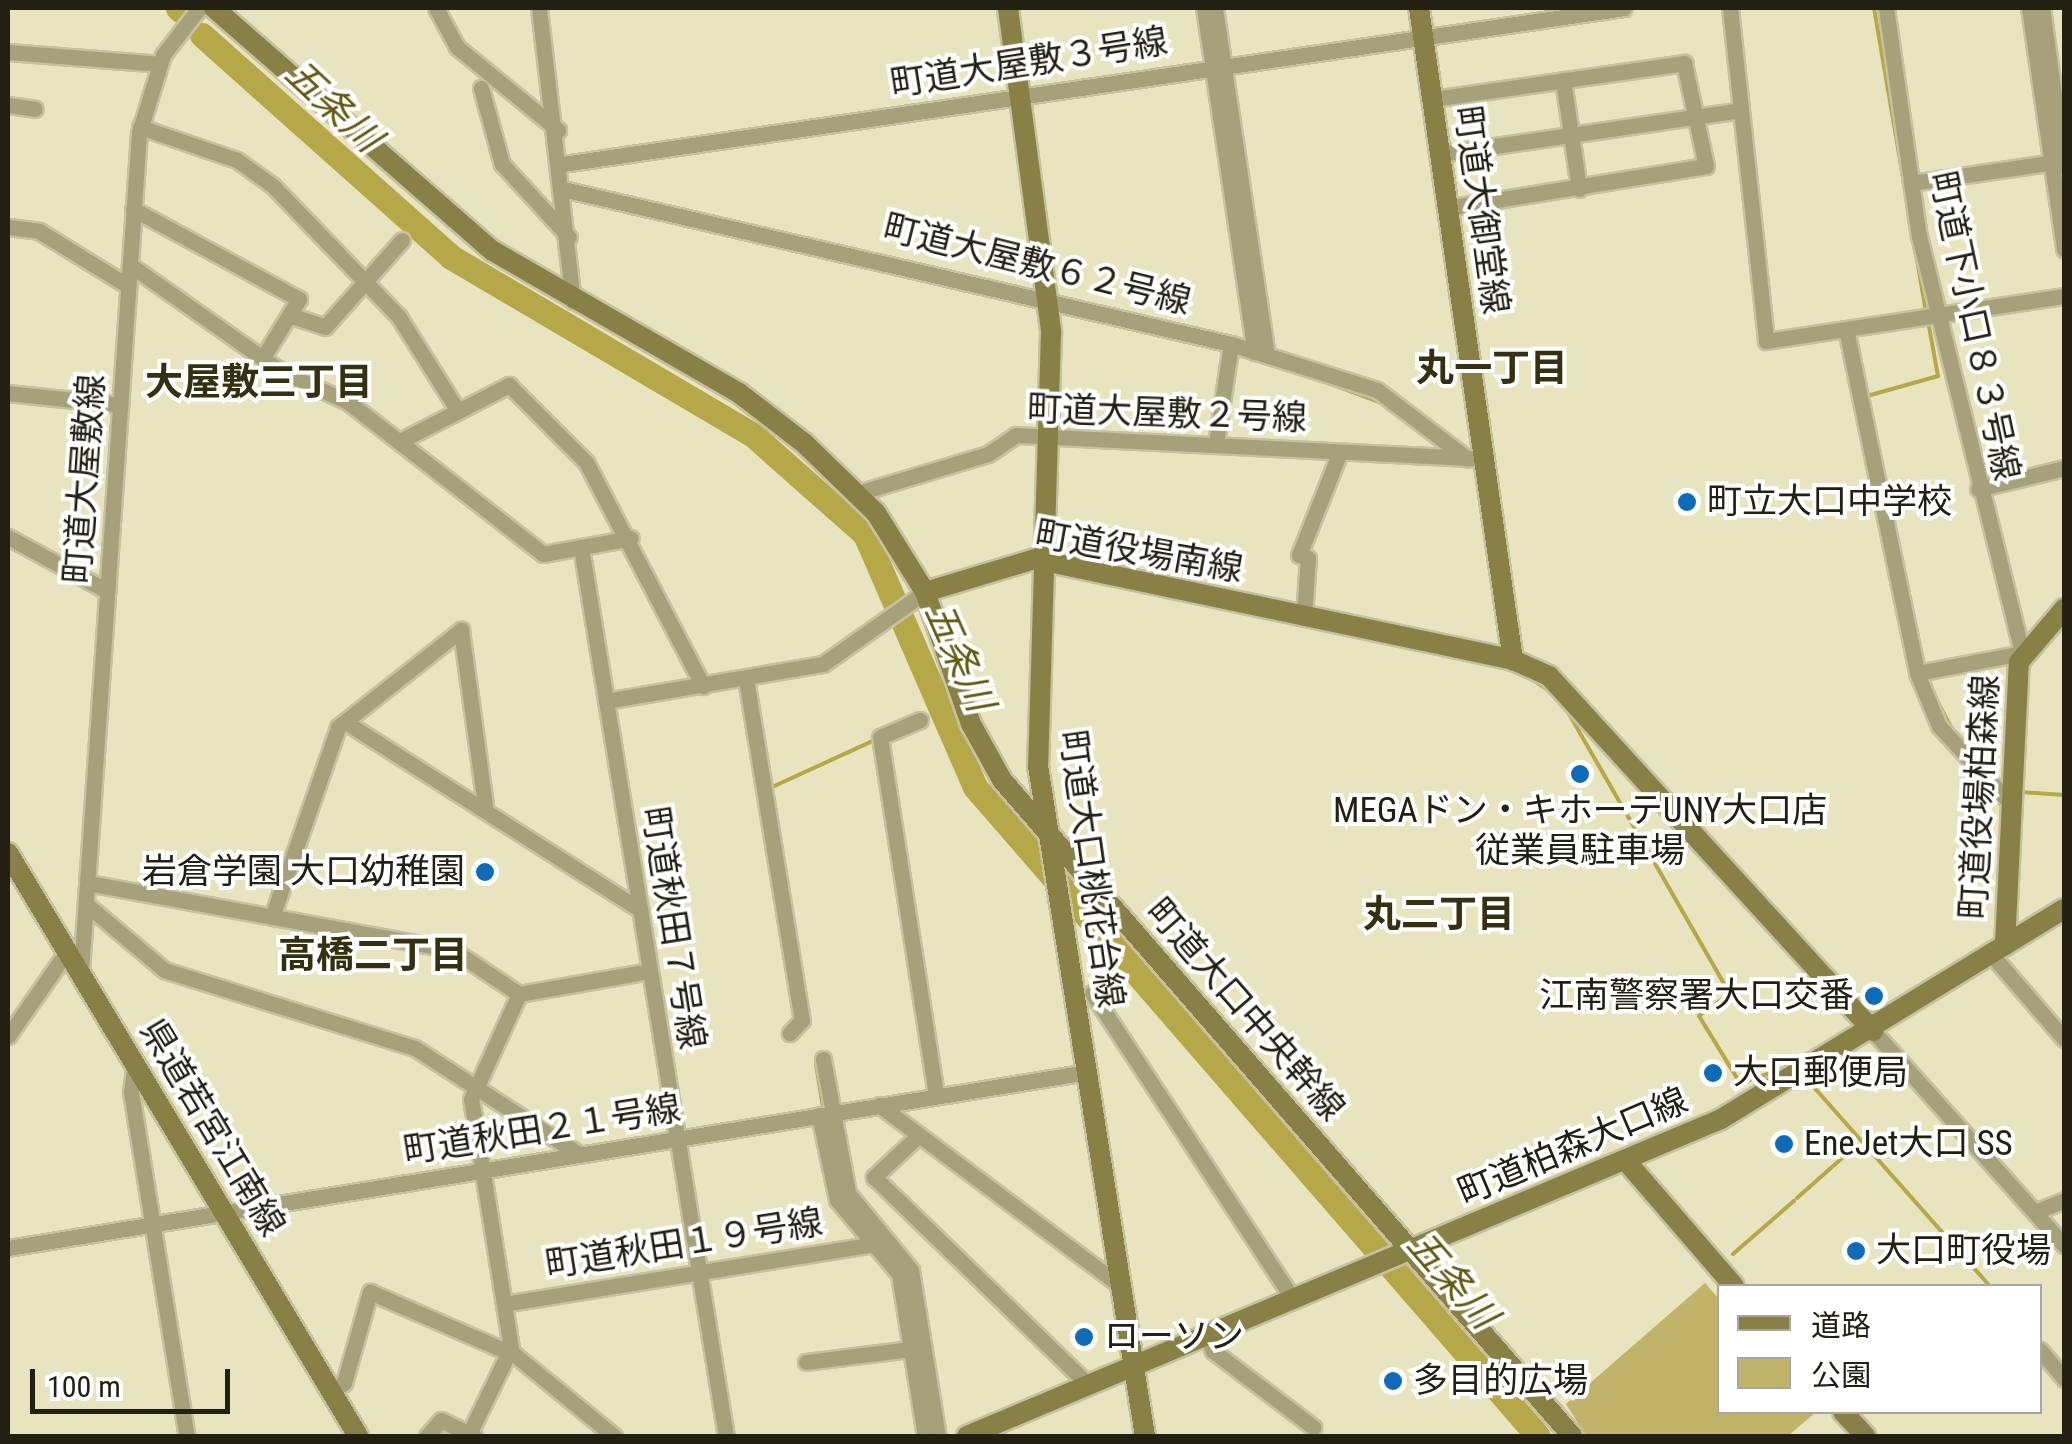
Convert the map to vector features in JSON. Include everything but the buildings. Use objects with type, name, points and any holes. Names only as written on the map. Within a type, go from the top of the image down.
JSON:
[{"type":"street","name":"町道大屋敷線","points":[[81,971],[140,127],[160,64],[178,30],[199,8]]},
{"type":"street","points":[[214,8],[493,251],[574,302],[738,393],[858,492],[926,592],[823,664],[606,702]]},
{"type":"street","points":[[436,8],[458,47],[558,130]]},
{"type":"street","points":[[539,8],[567,190],[574,302]]},
{"type":"street","name":"町道大口桃花台線","points":[[1008,8],[1050,297],[1049,436],[1037,748],[1145,1436]]},
{"type":"street","points":[[1204,8],[1218,66],[1261,353]]},
{"type":"street","points":[[1216,8],[1218,66]]},
{"type":"street","name":"町道大御堂線","points":[[1419,8],[1448,208],[1476,458],[1512,660]]},
{"type":"street","name":"町道大屋敷３号線","points":[[563,164],[1582,10],[1624,8]]},
{"type":"street","points":[[1730,8],[1766,341],[2064,296]]},
{"type":"street","name":"町道下小口８３号線","points":[[1886,8],[1911,183],[1937,315],[2022,653]]},
{"type":"street","points":[[2029,8],[2061,162]]},
{"type":"street","points":[[2042,8],[2061,162],[2064,250]]},
{"type":"street","points":[[8,52],[160,64]]},
{"type":"street","points":[[1432,99],[1684,63],[1698,116],[1702,171],[1448,208]]},
{"type":"street","points":[[1563,80],[1579,189]]},
{"type":"street","points":[[481,88],[497,154],[569,238]]},
{"type":"street","points":[[8,105],[35,108]]},
{"type":"street","points":[[1440,154],[1741,110]]},
{"type":"street","points":[[140,127],[254,170],[364,279],[458,411]]},
{"type":"street","points":[[1911,183],[2061,162]]},
{"type":"street","name":"町道大屋敷６２号線","points":[[567,190],[1050,297],[1232,344],[1377,390],[1476,458]]},
{"type":"street","points":[[134,209],[299,298],[262,359]]},
{"type":"street","points":[[8,228],[39,232],[128,286]]},
{"type":"street","points":[[289,315],[326,326],[402,240]]},
{"type":"street","points":[[130,265],[262,359],[348,402],[543,554],[631,538]]},
{"type":"street","points":[[1846,329],[1917,674],[1939,726],[2012,804]]},
{"type":"street","points":[[1216,443],[1232,344]]},
{"type":"street","points":[[400,441],[509,385],[586,462],[631,538],[702,686]]},
{"type":"street","points":[[8,392],[120,405]]},
{"type":"street","name":"町道大屋敷２号線","points":[[858,492],[988,454],[1010,436],[1476,458]]},
{"type":"street","points":[[1304,616],[1308,558],[1299,555],[1340,452]]},
{"type":"street","points":[[1978,489],[2064,468]]},
{"type":"street","points":[[8,537],[107,591]]},
{"type":"street","name":"町道秋田７号線","points":[[581,547],[726,1436]]},
{"type":"street","name":"町道役場南線","points":[[926,592],[1044,561],[1512,660],[1563,688],[1873,1030]]},
{"type":"street","name":"町道大口中央幹線","points":[[926,592],[984,754],[1051,845],[1405,1254],[1572,1436]]},
{"type":"street","name":"町道役場柏森線","points":[[1998,950],[2022,653],[2064,609]]},
{"type":"street","points":[[272,917],[317,773],[347,722],[461,630],[485,806]]},
{"type":"street","points":[[1917,674],[2022,653]]},
{"type":"street","points":[[746,679],[802,1020],[790,1033]]},
{"type":"street","points":[[920,720],[880,737],[936,1096]]},
{"type":"street","points":[[347,722],[485,806],[640,910]]},
{"type":"street","name":"県道若宮江南線","points":[[8,853],[358,1436]]},
{"type":"street","points":[[88,884],[454,950],[519,994],[650,971]]},
{"type":"street","points":[[86,904],[164,970],[415,1048],[580,1154]]},
{"type":"street","name":"町道柏森大口線","points":[[967,1436],[1626,1161],[1769,1095],[2064,908]]},
{"type":"street","points":[[8,1036],[68,950]]},
{"type":"street","points":[[1998,950],[2064,1039]]},
{"type":"street","points":[[1092,993],[1294,1300]]},
{"type":"street","points":[[428,1436],[440,1420],[472,1434],[509,1352],[482,1170],[476,1085],[519,994]]},
{"type":"street","points":[[1873,1030],[2064,1246]]},
{"type":"street","points":[[822,1059],[837,1200],[899,1274],[925,1436]]},
{"type":"street","points":[[135,1063],[131,1092],[187,1436]]},
{"type":"street","name":"町道秋田２１号線","points":[[8,1248],[1087,1072]]},
{"type":"street","points":[[879,1105],[1121,1286]]},
{"type":"street","points":[[825,1114],[848,1192],[911,1270],[938,1436]]},
{"type":"street","points":[[920,1135],[874,1177],[1089,1386]]},
{"type":"street","points":[[1626,1161],[1732,1284]]},
{"type":"street","points":[[2035,1212],[2064,1200]]},
{"type":"street","name":"町道秋田１９号線","points":[[504,1300],[874,1244]]},
{"type":"street","points":[[331,1391],[344,1383],[370,1292],[509,1352],[614,1436]]},
{"type":"street","points":[[1206,1336],[1212,1351],[1313,1427]]},
{"type":"street","points":[[806,1362],[911,1349]]},
{"type":"street","points":[[2042,1352],[2064,1379]]},
{"type":"street","points":[[1845,1414],[1864,1436]]},
{"type":"green space","points":[[1705,1283],[1717,1297],[1717,1414],[1814,1414],[1788,1436],[1586,1436],[1566,1404]]},
{"type":"waterway","points":[[1874,8],[1926,312]]},
{"type":"waterway","name":"五条川","points":[[202,35],[451,257],[753,435],[865,534],[975,787],[1538,1436]]},
{"type":"waterway","points":[[1867,396],[1938,376],[1928,321]]},
{"type":"waterway","points":[[1320,380],[1382,403]]},
{"type":"waterway","points":[[1875,435],[1924,665]]},
{"type":"waterway","points":[[1466,465],[1475,466],[1504,649]]},
{"type":"waterway","points":[[1535,681],[1552,693]]},
{"type":"waterway","points":[[1933,693],[1952,729]]},
{"type":"waterway","points":[[1565,707],[1730,994],[1699,1016],[1740,1083],[1795,1065]]},
{"type":"waterway","points":[[770,788],[875,740]]},
{"type":"waterway","points":[[2020,792],[2064,795]]},
{"type":"waterway","points":[[816,1065],[823,1107]]},
{"type":"waterway","points":[[1804,1076],[1988,1284]]},
{"type":"waterway","points":[[1797,1198],[1857,1145]]},
{"type":"waterway","points":[[1733,1254],[1794,1201]]},
{"type":"place","name":"町立大口中学校","points":[[1687,502]]},
{"type":"place","name":"MEGAドン・キホーテUNY大口店 従業員駐車場","points":[[1580,774]]},
{"type":"place","name":"岩倉学園 大口幼稚園","points":[[485,872]]},
{"type":"place","name":"江南警察署大口交番","points":[[1874,996]]},
{"type":"place","name":"大口郵便局","points":[[1713,1073]]},
{"type":"place","name":"EneJet大口 SS","points":[[1784,1144]]},
{"type":"place","name":"大口町役場","points":[[1856,1251]]},
{"type":"place","name":"ローソン","points":[[1084,1337]]},
{"type":"place","name":"多目的広場","points":[[1393,1381]]},
{"type":"district","name":"丸一丁目","points":[[1492,369]]},
{"type":"district","name":"大屋敷三丁目","points":[[259,383]]},
{"type":"district","name":"丸二丁目","points":[[1439,915]]},
{"type":"district","name":"高橋二丁目","points":[[373,956]]}]
